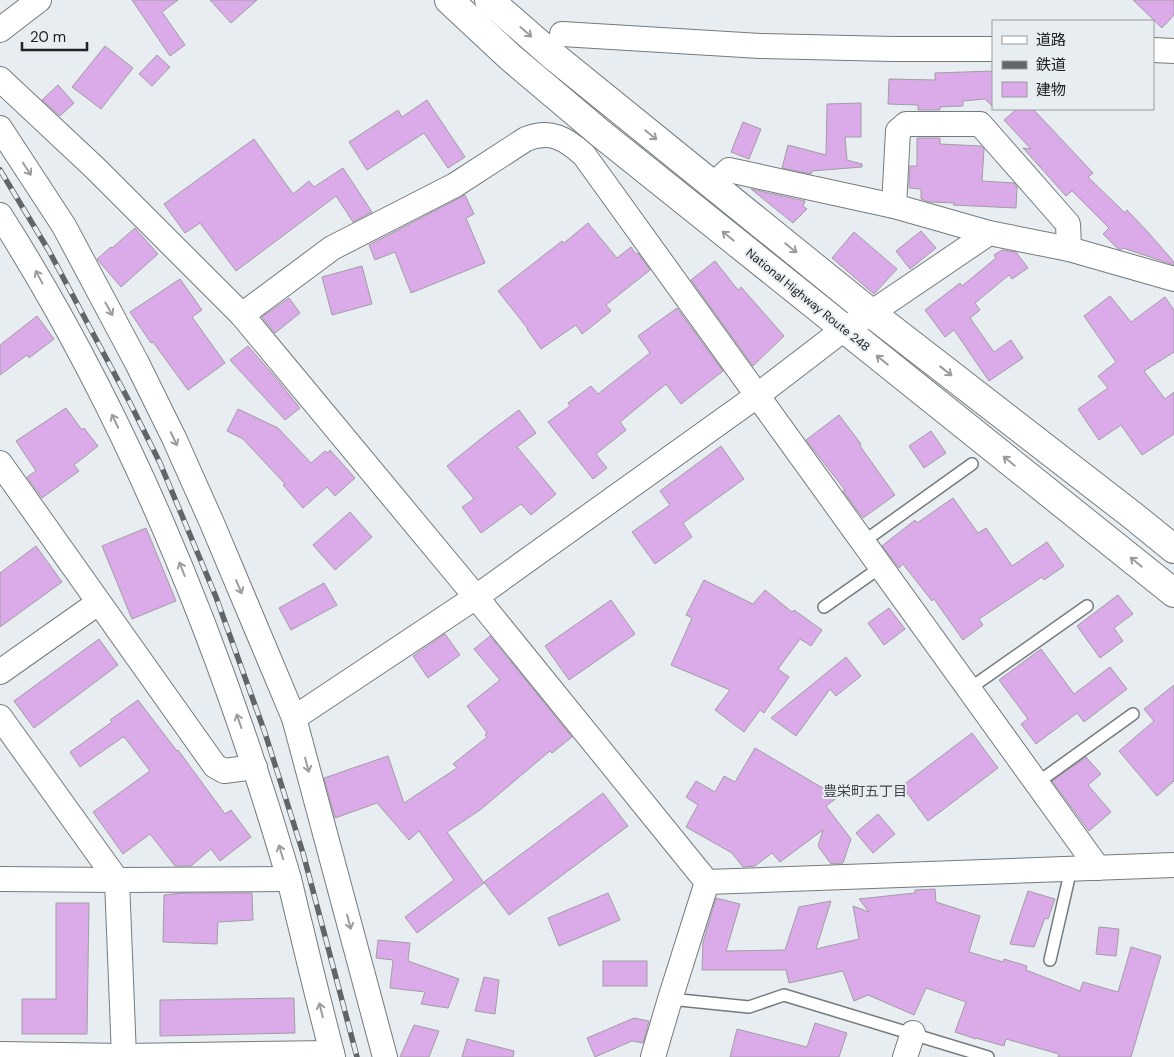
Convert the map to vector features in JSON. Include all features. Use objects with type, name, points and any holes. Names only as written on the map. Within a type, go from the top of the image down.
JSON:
[{"type":"highway","name":"National Highway Route 248","points":[[449,0],[510,57],[600,133],[1174,593]]},
{"type":"highway","points":[[489,0],[551,54],[871,313],[1174,549]]},
{"type":"street","points":[[0,30],[39,0]]},
{"type":"street","points":[[562,34],[760,46],[992,49]]},
{"type":"street","points":[[1154,50],[1174,51]]},
{"type":"street","points":[[0,79],[95,168],[242,315],[476,597],[707,882]]},
{"type":"street","points":[[894,206],[898,131],[906,124],[980,124],[1068,224],[1070,249]]},
{"type":"street","points":[[0,128],[64,226],[142,372],[212,523],[294,718],[385,1057]]},
{"type":"street","points":[[584,156],[600,133]]},
{"type":"street","points":[[242,315],[332,248],[455,184],[526,139],[537,135],[557,136],[570,143],[584,156],[1098,868]]},
{"type":"street","points":[[713,185],[728,170],[894,206],[989,233],[1070,249],[1174,279]]},
{"type":"street","points":[[0,215],[34,268],[108,404],[176,554],[214,651],[255,767],[289,879],[332,1055],[124,1057],[0,1054]]},
{"type":"street","points":[[294,718],[476,597],[758,395],[844,329],[871,313],[989,233]]},
{"type":"street","points":[[0,464],[215,766],[224,771],[255,767]]},
{"type":"street","points":[[0,672],[98,603]]},
{"type":"street","points":[[0,717],[117,880],[124,1057]]},
{"type":"street","points":[[707,882],[1174,865]]},
{"type":"street","points":[[0,879],[289,879]]},
{"type":"street","points":[[653,1057],[707,882]]},
{"type":"street","points":[[905,1057],[913,1033]]},
{"type":"lane","points":[[863,542],[972,464]]},
{"type":"lane","points":[[824,607],[881,567]]},
{"type":"lane","points":[[969,689],[1087,606]]},
{"type":"lane","points":[[1037,783],[1132,714]]},
{"type":"lane","points":[[1050,960],[1070,869]]},
{"type":"lane","points":[[670,999],[749,1007],[784,995],[988,1057]]},
{"type":"building","points":[[132,0],[178,0],[162,12],[185,45],[170,56]]},
{"type":"building","points":[[210,0],[257,0],[231,23]]},
{"type":"building","points":[[1133,0],[1174,0],[1174,15],[1162,28]]},
{"type":"building","points":[[105,46],[133,68],[101,109],[72,87]]},
{"type":"building","points":[[157,55],[170,67],[152,86],[139,74]]},
{"type":"building","points":[[992,71],[992,106],[985,99],[963,101],[963,106],[940,107],[940,110],[918,110],[918,105],[888,104],[889,79],[935,80],[935,73]]},
{"type":"building","points":[[58,85],[74,103],[60,116],[42,100]]},
{"type":"building","points":[[427,100],[465,157],[448,168],[424,133],[367,170],[349,142],[398,110],[402,117]]},
{"type":"building","points":[[861,103],[861,137],[845,137],[847,160],[862,164],[862,167],[812,171],[811,174],[782,168],[788,145],[826,155],[827,104]]},
{"type":"building","points":[[1016,110],[1034,110],[1093,173],[1088,177],[1125,213],[1127,210],[1174,262],[1174,265],[1123,248],[1121,250],[1117,248],[1103,234],[1109,228],[1072,191],[1066,196],[1023,148],[1031,149],[1004,120]]},
{"type":"building","points":[[743,122],[761,129],[749,159],[731,152]]},
{"type":"building","points":[[917,138],[940,138],[940,144],[981,146],[984,149],[982,181],[1014,183],[1017,187],[1016,208],[953,205],[955,203],[929,202],[921,199],[921,189],[909,188],[910,166],[917,166]]},
{"type":"building","points":[[254,139],[293,194],[309,181],[314,187],[343,168],[372,212],[353,222],[336,196],[236,271],[200,223],[185,233],[164,204]]},
{"type":"building","points":[[751,189],[805,201],[803,206],[807,209],[793,223]]},
{"type":"building","points":[[465,195],[474,214],[466,218],[485,263],[411,293],[395,252],[375,260],[369,245]]},
{"type":"building","points":[[588,223],[617,258],[631,247],[636,254],[638,253],[650,270],[606,305],[611,311],[582,334],[576,325],[541,349],[498,291]]},
{"type":"building","points":[[135,228],[158,254],[121,287],[97,259]]},
{"type":"building","points":[[921,231],[936,248],[910,269],[896,251]]},
{"type":"building","points":[[854,232],[897,269],[874,294],[832,258]]},
{"type":"building","points":[[1002,250],[1016,252],[1028,268],[1012,279],[1009,275],[975,303],[980,310],[970,318],[994,352],[1011,340],[1023,358],[989,381],[954,330],[945,337],[925,310],[960,283],[962,286],[996,258],[994,255]]},
{"type":"building","points":[[715,261],[738,290],[741,287],[784,336],[753,366],[691,280]]},
{"type":"building","points":[[362,266],[372,304],[332,315],[322,277]]},
{"type":"building","points":[[180,279],[202,310],[192,317],[225,363],[188,390],[153,342],[151,343],[130,312]]},
{"type":"building","points":[[1110,296],[1131,322],[1165,297],[1174,310],[1174,352],[1144,371],[1165,399],[1174,392],[1174,434],[1142,455],[1121,425],[1099,440],[1078,409],[1108,388],[1098,376],[1116,362],[1084,316]]},
{"type":"building","points":[[289,298],[300,313],[275,333],[262,317]]},
{"type":"building","points":[[677,308],[723,371],[681,404],[666,384],[620,422],[626,430],[596,454],[607,468],[593,479],[548,422],[570,406],[568,403],[591,386],[598,394],[650,353],[638,336]]},
{"type":"building","points":[[37,316],[54,339],[29,358],[27,355],[0,375],[0,345]]},
{"type":"building","points":[[248,346],[300,408],[285,420],[230,360]]},
{"type":"building","points":[[66,408],[82,430],[84,428],[98,446],[74,465],[79,471],[42,498],[27,477],[36,471],[16,441]]},
{"type":"building","points":[[238,409],[278,428],[311,463],[325,451],[328,453],[330,450],[355,478],[335,496],[327,487],[303,508],[283,485],[285,484],[243,439],[227,431]]},
{"type":"building","points":[[519,410],[536,433],[517,447],[556,494],[531,515],[521,504],[481,533],[462,507],[474,499],[447,466]]},
{"type":"building","points":[[839,415],[895,495],[863,518],[843,491],[845,490],[806,440]]},
{"type":"building","points":[[931,431],[946,453],[924,468],[909,446]]},
{"type":"building","points":[[721,446],[744,479],[683,523],[692,537],[655,564],[632,532],[670,505],[660,491]]},
{"type":"building","points":[[953,498],[978,533],[986,528],[1012,566],[1047,542],[1064,566],[1044,580],[1042,577],[979,619],[983,625],[963,640],[934,599],[932,601],[903,564],[899,568],[882,546],[915,520],[917,523]]},
{"type":"building","points":[[350,512],[372,537],[335,570],[313,545]]},
{"type":"building","points":[[146,528],[176,601],[132,619],[102,546]]},
{"type":"building","points":[[36,546],[62,582],[0,627],[0,573]]},
{"type":"building","points":[[704,580],[753,604],[765,590],[792,612],[794,610],[822,630],[811,646],[800,639],[778,669],[789,677],[764,713],[760,710],[744,732],[715,710],[730,690],[671,665],[692,618],[686,615]]},
{"type":"building","points":[[324,583],[337,605],[291,630],[279,608]]},
{"type":"building","points":[[1118,595],[1133,614],[1114,628],[1123,641],[1100,658],[1077,626]]},
{"type":"building","points":[[611,600],[635,634],[569,680],[545,646]]},
{"type":"building","points":[[889,608],[905,629],[884,645],[868,623]]},
{"type":"building","points":[[445,634],[460,655],[428,678],[413,656]]},
{"type":"building","points":[[490,636],[572,737],[552,753],[550,751],[480,810],[447,832],[484,883],[417,933],[405,917],[454,880],[419,831],[409,840],[377,803],[335,818],[324,778],[388,756],[404,803],[457,768],[453,764],[487,737],[485,735],[487,733],[467,706],[500,680],[474,649]]},
{"type":"building","points":[[99,639],[118,665],[34,728],[14,701]]},
{"type":"building","points":[[1041,649],[1074,694],[1110,667],[1127,689],[1084,722],[1077,713],[1036,744],[1021,724],[1028,719],[999,680]]},
{"type":"building","points":[[846,657],[861,676],[836,696],[830,689],[796,736],[771,718]]},
{"type":"building","points":[[1174,685],[1174,781],[1157,796],[1119,751],[1154,721],[1144,709]]},
{"type":"building","points":[[138,700],[225,814],[231,810],[251,837],[220,861],[211,849],[191,866],[175,866],[150,834],[123,854],[93,812],[150,771],[123,737],[80,767],[70,752],[112,722],[110,720]]},
{"type":"building","points":[[972,733],[998,768],[928,821],[902,786]]},
{"type":"building","points":[[755,748],[838,797],[826,806],[851,839],[843,863],[831,864],[818,846],[823,830],[780,862],[772,853],[755,866],[743,867],[732,853],[686,827],[698,805],[686,797],[696,781],[715,792],[724,776],[735,782]]},
{"type":"building","points":[[1086,757],[1101,774],[1088,785],[1111,812],[1089,831],[1052,781]]},
{"type":"building","points":[[603,793],[628,826],[509,915],[484,882]]},
{"type":"building","points":[[878,814],[895,834],[873,853],[856,833]]},
{"type":"building","points":[[935,889],[936,902],[980,916],[969,952],[1003,962],[1004,959],[1027,966],[1026,970],[1080,991],[1083,982],[1118,992],[1131,947],[1161,956],[1131,1057],[1058,1057],[1059,1054],[1006,1039],[1004,1046],[976,1039],[955,1032],[966,1002],[926,988],[914,1015],[868,995],[854,1001],[843,971],[789,983],[786,970],[702,970],[703,942],[716,898],[740,904],[726,951],[785,950],[799,907],[831,901],[816,949],[859,939],[853,906],[869,912],[859,899],[915,893],[915,890]]},
{"type":"building","points":[[1028,891],[1055,899],[1048,919],[1045,918],[1034,947],[1010,944]]},
{"type":"building","points":[[182,893],[252,893],[253,920],[218,922],[217,944],[163,942],[164,895]]},
{"type":"building","points":[[608,893],[620,920],[559,946],[548,918]]},
{"type":"building","points":[[56,903],[89,903],[87,1034],[22,1034],[22,999],[56,999]]},
{"type":"building","points":[[1099,927],[1119,929],[1116,956],[1096,954]]},
{"type":"building","points":[[378,940],[410,943],[408,961],[459,979],[448,1008],[421,1004],[425,992],[390,988],[393,960],[376,958]]},
{"type":"building","points":[[603,961],[647,961],[647,986],[603,986]]},
{"type":"building","points":[[484,977],[499,980],[495,1014],[475,1011]]},
{"type":"building","points":[[294,998],[295,1033],[160,1036],[160,1000]]},
{"type":"building","points":[[634,1018],[649,1021],[643,1043],[632,1041],[595,1057],[587,1038]]},
{"type":"building","points":[[815,1023],[847,1033],[839,1057],[730,1057],[737,1029],[807,1047]]},
{"type":"building","points":[[414,1025],[439,1031],[429,1057],[400,1057]]},
{"type":"building","points":[[467,1039],[514,1051],[513,1057],[462,1057]]},
{"type":"railway","points":[[0,170],[49,251],[129,401],[160,463],[216,597],[265,733],[303,853],[357,1057]]},
{"type":"district","name":"豊栄町五丁目","points":[[865,791]]}]
